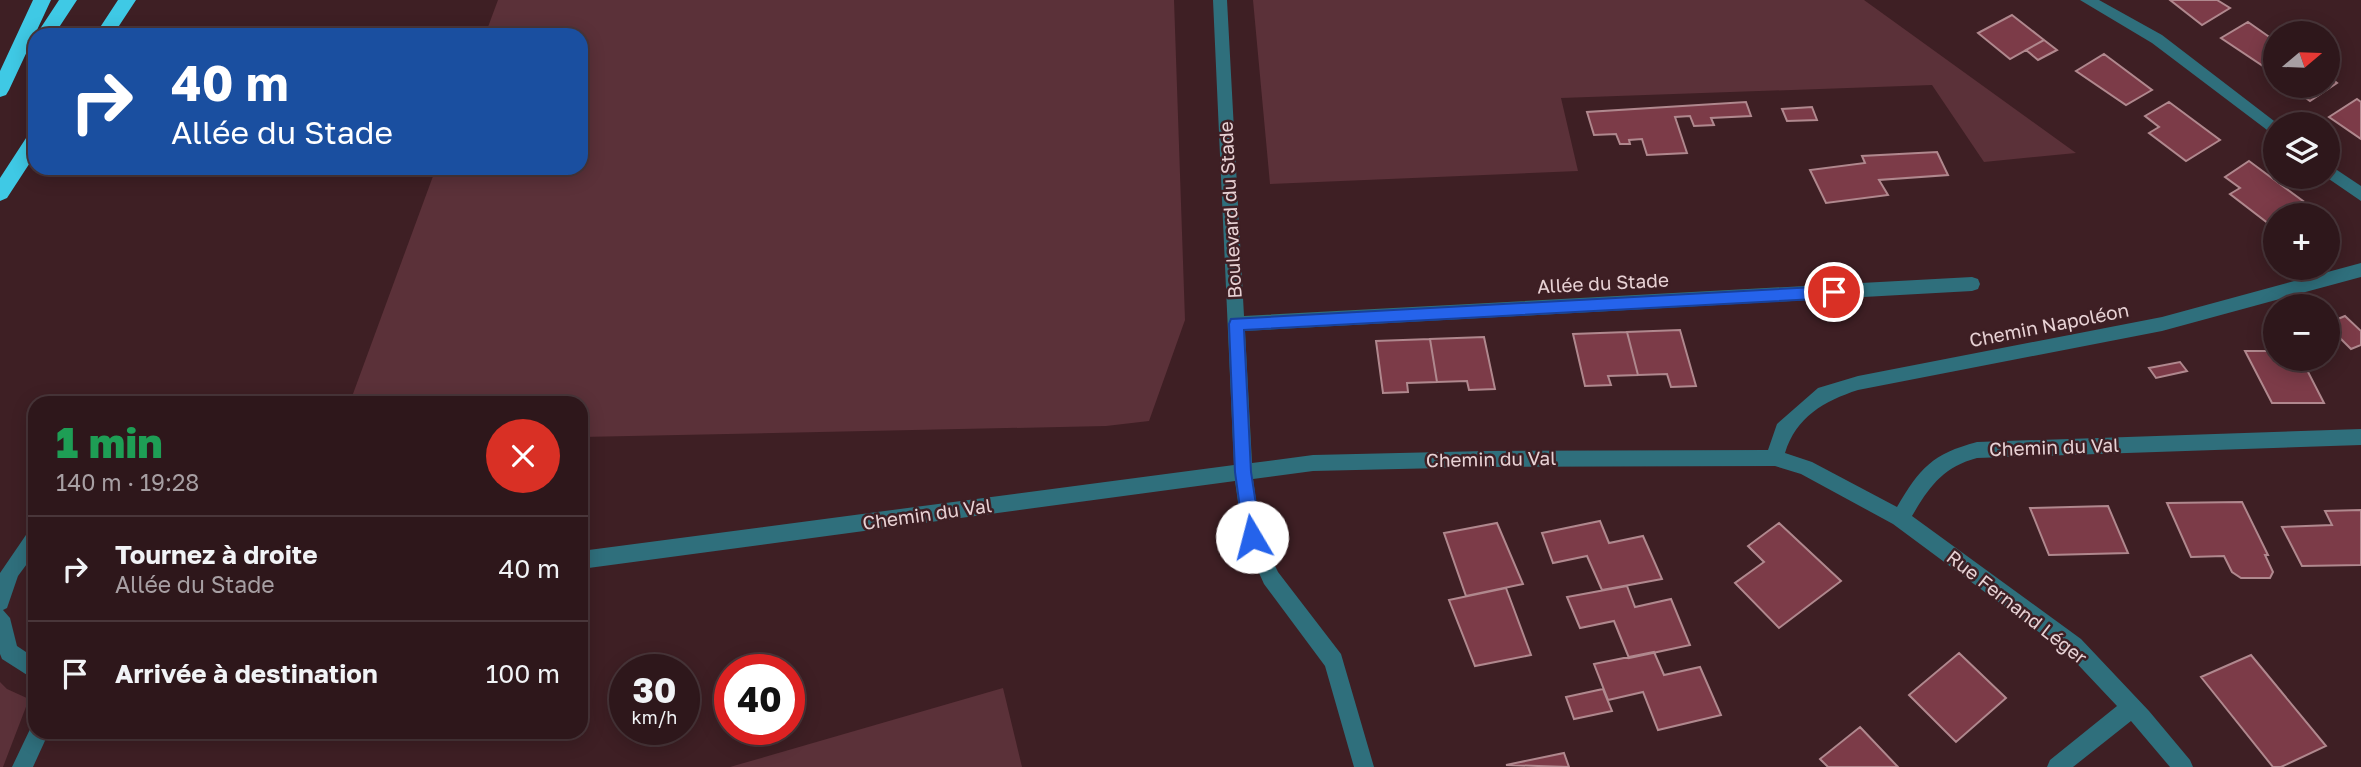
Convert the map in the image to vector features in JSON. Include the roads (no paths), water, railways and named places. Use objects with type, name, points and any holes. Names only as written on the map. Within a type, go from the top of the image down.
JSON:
[{"type":"highway","points":[[28,28],[41,0]]},
{"type":"highway","points":[[50,28],[68,0]]},
{"type":"highway","points":[[109,28],[127,0]]},
{"type":"highway","points":[[0,90],[28,29]]},
{"type":"highway","points":[[0,102],[28,60]]},
{"type":"highway","points":[[0,193],[28,151]]},
{"type":"street","name":"Boulevard du Stade","points":[[1220,0],[1243,472],[1252,537],[1271,578],[1334,661],[1364,767]]},
{"type":"street","points":[[2087,0],[2157,40],[2263,121]]},
{"type":"street","points":[[2340,179],[2361,195]]},
{"type":"street","name":"Chemin Napoléon","points":[[1775,457],[1783,430],[1824,393],[1857,383],[2162,324],[2361,270]]},
{"type":"street","name":"Allée du Stade","points":[[1236,324],[1972,284]]},
{"type":"street","name":"Chemin du Val","points":[[588,559],[1313,463],[1775,457],[1806,468],[1900,518],[1929,471],[1955,454],[1977,450],[2361,437]]},
{"type":"street","name":"Rue Fernand Léger","points":[[1900,518],[2074,646],[2183,767]]},
{"type":"street","points":[[0,602],[5,572],[28,546]]},
{"type":"street","points":[[0,618],[9,652],[28,665]]},
{"type":"street","points":[[2057,767],[2132,708]]},
{"type":"street","points":[[22,767],[36,739]]}]
